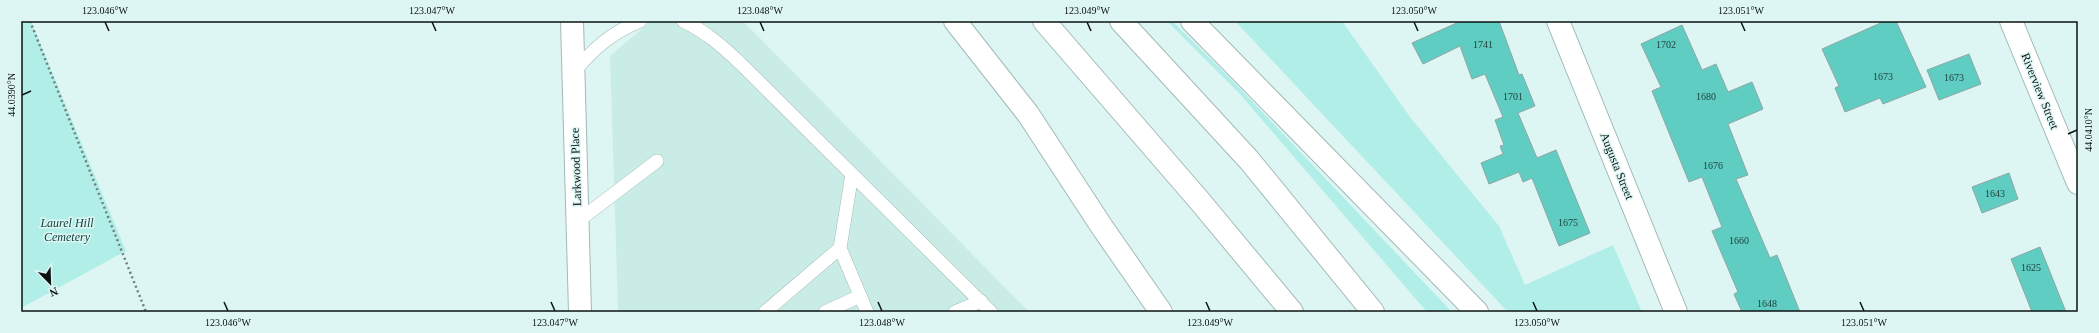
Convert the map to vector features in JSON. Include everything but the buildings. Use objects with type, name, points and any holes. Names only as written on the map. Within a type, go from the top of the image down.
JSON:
[{"type":"main road","name":"Larkwood Place","points":[[572,21],[580,312]]},
{"type":"main road","points":[[955,21],[1028,114],[1161,312]]},
{"type":"main road","points":[[1044,21],[1198,199],[1292,312]]},
{"type":"main road","points":[[1121,21],[1249,160],[1373,312]]},
{"type":"main road","points":[[1192,21],[1477,312]]},
{"type":"main road","name":"Augusta Street","points":[[1558,21],[1676,312]]},
{"type":"main road","name":"Riverview Street","points":[[2011,21],[2078,183]]},
{"type":"lane","points":[[573,72],[586,58],[615,33],[640,21]]},
{"type":"lane","points":[[683,21],[698,28],[716,41],[991,312]]},
{"type":"lane","points":[[578,221],[656,161]]},
{"type":"lane","points":[[852,174],[840,248],[867,312]]},
{"type":"lane","points":[[765,312],[840,248]]},
{"type":"lane","points":[[825,312],[860,296]]},
{"type":"lane","points":[[955,312],[981,301]]},
{"type":"path","points":[[30,21],[146,312]]},
{"type":"shaded area","points":[[651,21],[743,21],[1029,312],[618,312],[610,56]]},
{"type":"green space","name":"Laurel Hill Cemetery","points":[[21,21],[31,21],[126,251],[21,308]]},
{"type":"green space","points":[[1167,21],[1172,21],[1232,80],[1452,312],[1427,312],[1239,93]]},
{"type":"green space","points":[[1235,21],[1342,21],[1410,117],[1499,226],[1525,285],[1613,245],[1642,312],[1508,312]]}]
